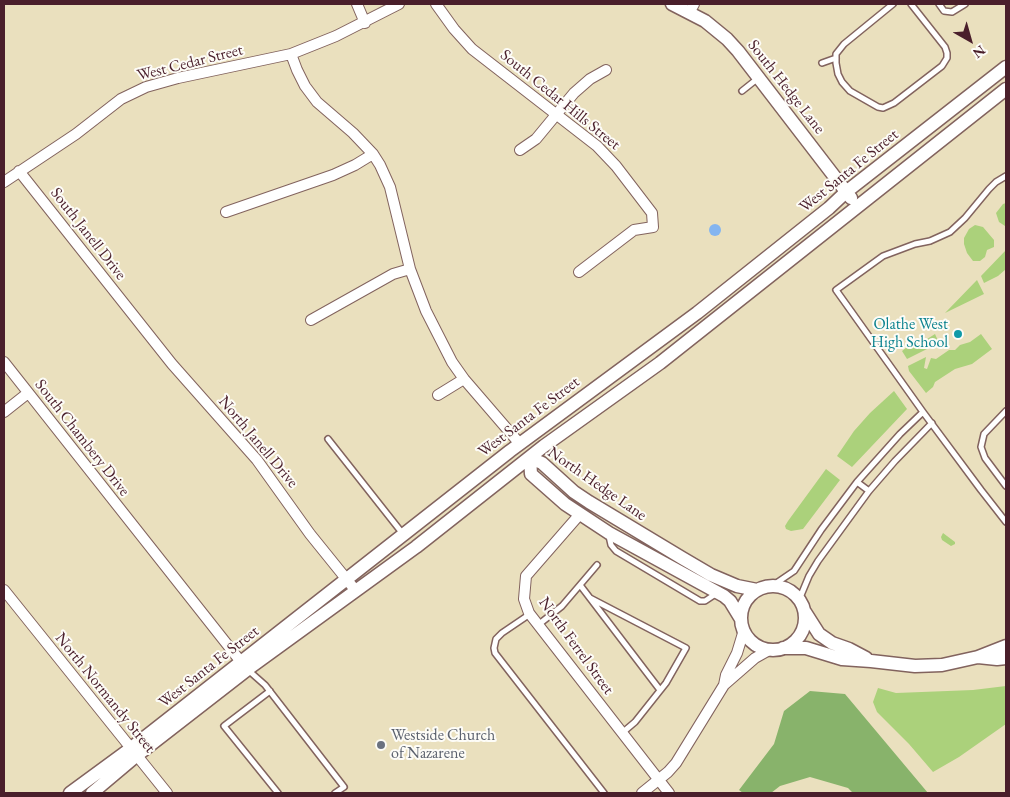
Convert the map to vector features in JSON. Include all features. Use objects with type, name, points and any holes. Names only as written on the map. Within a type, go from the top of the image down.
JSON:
[{"type":"street","points":[[357,4],[365,23]]},
{"type":"street","name":"West Cedar Street","points":[[4,182],[76,134],[122,99],[146,88],[178,78],[291,54],[365,23],[400,4]]},
{"type":"street","name":"South Cedar Hills Street","points":[[436,4],[454,29],[472,49],[597,146],[616,166],[652,213],[653,227],[634,230],[578,272]]},
{"type":"street","name":"South Hedge Lane","points":[[672,4],[692,8],[726,39],[759,77],[858,207]]},
{"type":"street","points":[[291,54],[296,70],[317,102],[346,125],[373,154],[380,165],[390,187],[410,269],[426,311],[452,362],[530,458]]},
{"type":"street","name":"West Santa Fe Street","points":[[70,793],[133,753],[244,666],[403,534],[520,444],[697,313],[829,208],[846,192],[1006,67]]},
{"type":"street","points":[[520,150],[536,140],[574,93],[590,79],[606,70]]},
{"type":"street","name":"West Santa Fe Street","points":[[244,666],[416,547],[530,458],[660,364],[1005,88]]},
{"type":"street","points":[[226,212],[345,170],[373,154]]},
{"type":"street","name":"South Janell Drive","points":[[19,171],[134,316]]},
{"type":"street","points":[[311,320],[393,274],[410,269]]},
{"type":"street","name":"North Janell Drive","points":[[134,316],[190,385],[257,460],[310,534],[356,590]]},
{"type":"street","name":"South Chambery Drive","points":[[4,362],[137,533],[244,666]]},
{"type":"street","points":[[438,395],[464,379]]},
{"type":"street","points":[[4,412],[28,393]]},
{"type":"street","name":"North Hedge Lane","points":[[743,625],[730,602],[717,592],[609,532],[549,491],[531,474],[530,458],[542,463],[589,502],[711,575],[737,586],[757,590]]},
{"type":"street","name":"North Ferrel Street","points":[[580,514],[526,576],[524,599],[530,614],[538,625],[670,793]]},
{"type":"street","points":[[724,685],[726,675],[737,653],[743,625],[745,602],[757,590],[772,586],[784,588],[792,592],[819,634],[832,643],[849,649],[871,661]]},
{"type":"street","name":"North Normandy Street","points":[[4,590],[167,793]]},
{"type":"street","points":[[642,793],[676,763],[724,685],[755,658],[791,644],[798,637],[803,629],[805,620],[802,605]]},
{"type":"street","points":[[743,625],[748,638],[755,644],[777,649],[806,648],[842,659],[895,665],[942,666],[978,657],[1006,646]]},
{"type":"street","points":[[978,657],[1006,658]]},
{"type":"street","name":"West Santa Fe Street","points":[[92,793],[133,753]]},
{"type":"lane","points":[[894,4],[844,44],[836,54],[838,74],[842,82],[850,90],[878,107],[883,108],[894,103],[942,66],[947,58],[945,47],[911,4]]},
{"type":"lane","points":[[939,4],[944,11],[952,12],[965,4]]},
{"type":"lane","points":[[822,63],[836,58]]},
{"type":"lane","points":[[742,91],[759,77]]},
{"type":"lane","points":[[1006,176],[989,188],[965,218],[950,232],[930,241],[915,244],[884,256],[836,290],[923,412],[1006,522]]},
{"type":"lane","points":[[1006,411],[984,434],[981,447],[985,458],[1006,486]]},
{"type":"lane","points":[[772,586],[794,571],[821,530],[857,482],[900,434],[923,412]]},
{"type":"lane","points":[[802,605],[814,569],[869,491],[932,423]]},
{"type":"lane","points":[[328,439],[403,534]]},
{"type":"lane","points":[[857,482],[869,491]]},
{"type":"lane","points":[[538,625],[562,606],[597,565]]},
{"type":"lane","points":[[580,585],[660,690]]},
{"type":"lane","points":[[590,598],[686,648],[660,690],[635,722],[622,733]]},
{"type":"lane","points":[[530,614],[496,638],[494,648],[496,653],[604,793]]},
{"type":"lane","points":[[244,666],[257,676],[270,691],[344,787],[335,793]]},
{"type":"lane","points":[[270,691],[224,726],[278,793]]},
{"type":"green space","points":[[1006,203],[1005,226],[999,222],[996,213]]},
{"type":"green space","points":[[975,225],[983,227],[994,240],[994,247],[987,250],[985,257],[980,261],[973,261],[967,253],[964,244],[964,238],[969,229]]},
{"type":"green space","points":[[1006,250],[1006,269],[998,276],[984,283],[981,276]]},
{"type":"green space","points":[[977,280],[984,294],[945,313]]},
{"type":"green space","points":[[935,334],[939,343],[907,359],[902,351],[911,344],[924,341]]},
{"type":"green space","points":[[981,334],[992,349],[972,364],[955,369],[935,382],[933,387],[926,393],[909,371],[908,366],[926,357],[924,368],[927,369],[931,358],[936,359],[949,350],[955,350],[960,345],[970,342]]},
{"type":"green space","points":[[894,391],[907,409],[852,467],[837,456],[854,431]]},
{"type":"green space","points":[[826,469],[840,480],[803,529],[791,531],[786,529],[785,526],[788,521]]},
{"type":"green space","points":[[943,533],[955,544],[951,546],[942,540]]},
{"type":"green space","points":[[1006,686],[1006,724],[959,757],[933,772],[909,744],[877,712],[873,702],[878,688],[896,693],[973,690]]},
{"type":"green space","points":[[810,691],[845,694],[928,793],[853,793],[848,788],[810,777],[780,786],[771,793],[743,793],[739,790],[774,744],[784,711]]},
{"type":"water","points":[[713,224],[717,224],[721,230],[717,236],[713,236],[709,232],[709,228]]},
{"type":"place","name":"Olathe West High School","points":[[958,334]]},
{"type":"place","name":"Westside Church of Nazarene","points":[[381,745]]}]
